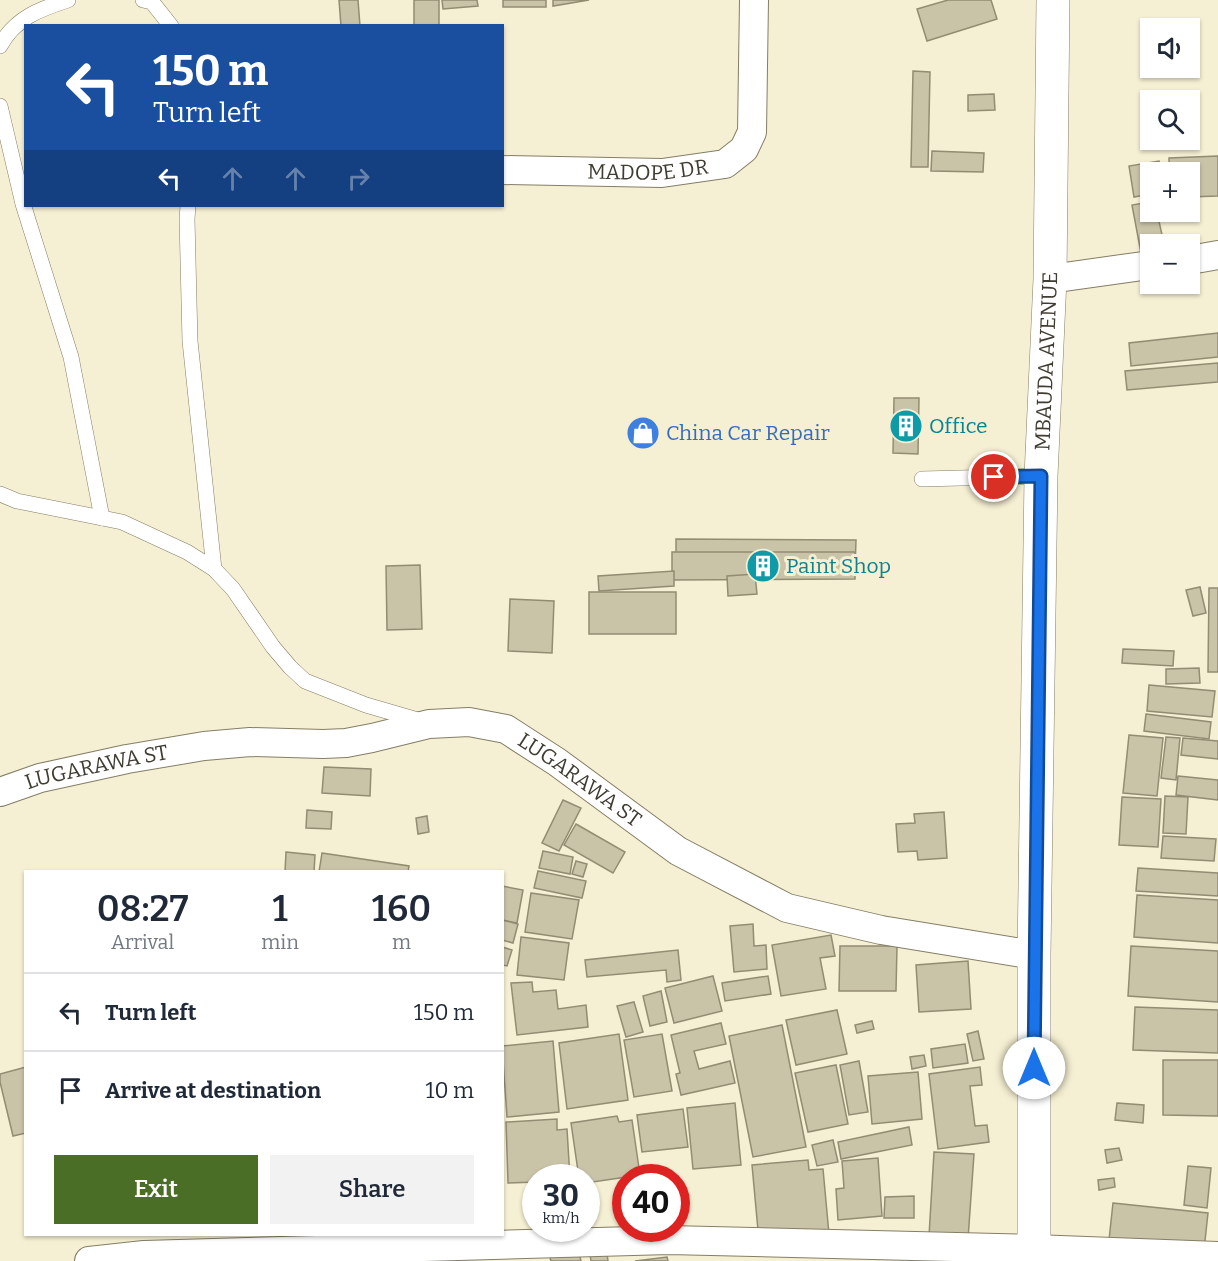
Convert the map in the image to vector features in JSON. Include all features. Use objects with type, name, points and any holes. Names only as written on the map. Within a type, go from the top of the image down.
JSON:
[{"type":"street","name":"MADOPE DR","points":[[504,170],[662,173],[725,164],[744,149],[752,132],[754,0]]},
{"type":"street","name":"MBAUDA AVENUE","points":[[1034,1255],[1041,476],[1050,279],[1053,0]]},
{"type":"street","points":[[1200,258],[1218,255]]},
{"type":"street","points":[[1050,279],[1140,266]]},
{"type":"street","name":"LUGARAWA ST","points":[[0,792],[62,773],[204,746],[250,742],[346,743],[429,724],[469,722],[506,729],[557,762],[678,851],[787,908],[881,930],[1035,955]]},
{"type":"street","points":[[89,1261],[155,1254],[669,1240],[1034,1255],[1218,1256]]},
{"type":"lane","points":[[0,46],[18,21],[68,0]]},
{"type":"lane","points":[[143,0],[152,2],[169,24]]},
{"type":"lane","points":[[0,106],[23,204],[71,357],[102,518]]},
{"type":"lane","points":[[188,207],[190,341],[214,569]]},
{"type":"lane","points":[[922,479],[1041,476]]},
{"type":"lane","points":[[0,494],[17,501],[122,522],[187,552],[214,569],[232,589],[284,660],[305,681],[366,705],[429,724]]},
{"type":"building","points":[[339,0],[358,0],[360,24],[341,24]]},
{"type":"building","points":[[414,0],[439,0],[439,24],[414,24]]},
{"type":"building","points":[[442,0],[477,0],[478,6],[443,9]]},
{"type":"building","points":[[503,0],[546,0],[546,7],[503,7]]},
{"type":"building","points":[[553,0],[589,0],[553,6]]},
{"type":"building","points":[[948,0],[991,0],[997,19],[927,41],[917,9]]},
{"type":"building","points":[[913,71],[930,72],[928,167],[911,167]]},
{"type":"building","points":[[994,94],[995,110],[968,111],[968,95]]},
{"type":"building","points":[[932,151],[984,153],[983,172],[931,171]]},
{"type":"building","points":[[1218,156],[1218,196],[1200,197],[1200,162],[1169,162],[1169,158]]},
{"type":"building","points":[[1140,164],[1140,196],[1134,197],[1129,166]]},
{"type":"building","points":[[1140,204],[1140,222],[1159,222],[1162,234],[1140,234],[1140,248],[1132,205]]},
{"type":"building","points":[[1218,333],[1218,357],[1131,366],[1129,343]]},
{"type":"building","points":[[1218,363],[1218,382],[1127,390],[1125,371]]},
{"type":"building","name":"Office","points":[[894,398],[919,398],[918,454],[893,453]]},
{"type":"building","points":[[676,539],[856,540],[855,570],[676,570]]},
{"type":"building","name":"Paint Shop","points":[[672,552],[855,552],[855,579],[672,580]]},
{"type":"building","points":[[420,565],[422,629],[387,630],[386,566]]},
{"type":"building","points":[[674,571],[674,586],[599,591],[598,576]]},
{"type":"building","points":[[755,574],[757,594],[728,596],[727,576]]},
{"type":"building","points":[[1200,587],[1206,613],[1193,616],[1186,590]]},
{"type":"building","points":[[1209,588],[1218,588],[1218,672],[1208,672]]},
{"type":"building","points":[[589,592],[676,592],[676,634],[589,634]]},
{"type":"building","points":[[510,599],[554,601],[552,653],[508,651]]},
{"type":"building","points":[[1123,649],[1174,651],[1173,666],[1122,663]]},
{"type":"building","points":[[1199,668],[1200,683],[1166,684],[1166,669]]},
{"type":"building","points":[[1149,685],[1215,691],[1212,717],[1147,711]]},
{"type":"building","points":[[1146,714],[1211,722],[1209,739],[1144,731]]},
{"type":"building","points":[[1129,735],[1163,738],[1157,796],[1123,793]]},
{"type":"building","points":[[1166,737],[1180,738],[1176,780],[1161,778]]},
{"type":"building","points":[[1183,738],[1218,741],[1218,759],[1181,755]]},
{"type":"building","points":[[324,767],[371,769],[370,796],[322,793]]},
{"type":"building","points":[[1178,776],[1218,780],[1218,800],[1176,795]]},
{"type":"building","points":[[1165,796],[1188,797],[1186,834],[1163,833]]},
{"type":"building","points":[[1122,797],[1161,799],[1158,847],[1119,845]]},
{"type":"building","points":[[563,800],[581,808],[559,851],[542,843]]},
{"type":"building","points":[[307,810],[332,812],[331,829],[306,828]]},
{"type":"building","points":[[944,812],[947,858],[918,860],[917,851],[898,852],[896,824],[915,823],[914,814]]},
{"type":"building","points":[[427,816],[429,832],[418,834],[416,818]]},
{"type":"building","points":[[576,824],[625,852],[613,873],[564,845]]},
{"type":"building","points":[[1163,836],[1216,839],[1214,861],[1161,858]]},
{"type":"building","points":[[543,851],[573,857],[570,874],[539,868]]},
{"type":"building","points":[[286,852],[315,855],[314,870],[285,870]]},
{"type":"building","points":[[322,853],[409,866],[408,870],[319,870]]},
{"type":"building","points":[[576,861],[587,864],[583,877],[572,874]]},
{"type":"building","points":[[1138,868],[1218,873],[1218,896],[1136,891]]},
{"type":"building","points":[[538,871],[586,881],[582,898],[534,888]]},
{"type":"building","points":[[504,886],[523,890],[517,923],[504,920]]},
{"type":"building","points":[[531,893],[579,900],[572,939],[525,932]]},
{"type":"building","points":[[1137,895],[1218,900],[1218,943],[1134,937]]},
{"type":"building","points":[[504,920],[518,924],[513,943],[504,941]]},
{"type":"building","points":[[753,924],[754,946],[766,945],[767,969],[734,972],[730,926]]},
{"type":"building","points":[[831,935],[835,956],[820,958],[826,989],[781,996],[772,945]]},
{"type":"building","points":[[521,937],[569,943],[564,980],[517,975]]},
{"type":"building","points":[[840,946],[897,946],[896,991],[839,991]]},
{"type":"building","points":[[1131,946],[1218,951],[1218,1002],[1128,996]]},
{"type":"building","points":[[504,948],[512,950],[507,966],[504,965]]},
{"type":"building","points":[[678,950],[681,980],[667,982],[666,970],[587,977],[585,960]]},
{"type":"building","points":[[968,961],[971,1009],[919,1012],[916,965]]},
{"type":"building","points":[[713,976],[722,1011],[674,1023],[665,988]]},
{"type":"building","points":[[768,976],[771,994],[725,1001],[722,983]]},
{"type":"building","points":[[532,982],[533,992],[556,990],[558,1009],[586,1005],[588,1027],[517,1035],[511,983]]},
{"type":"building","points":[[661,991],[667,1022],[650,1026],[643,996]]},
{"type":"building","points":[[634,1002],[643,1032],[626,1037],[617,1006]]},
{"type":"building","points":[[1135,1007],[1218,1010],[1218,1053],[1133,1050]]},
{"type":"building","points":[[837,1010],[847,1054],[796,1065],[786,1020]]},
{"type":"building","points":[[872,1021],[874,1029],[857,1033],[855,1025]]},
{"type":"building","points":[[721,1023],[726,1044],[694,1051],[699,1069],[730,1061],[735,1083],[681,1095],[676,1074],[680,1073],[671,1035]]},
{"type":"building","points":[[782,1025],[806,1147],[753,1157],[729,1036]]},
{"type":"building","points":[[978,1031],[984,1059],[973,1061],[967,1034]]},
{"type":"building","points":[[619,1034],[628,1100],[567,1109],[559,1043]]},
{"type":"building","points":[[662,1034],[672,1091],[634,1097],[624,1040]]},
{"type":"building","points":[[553,1041],[559,1112],[507,1117],[504,1046]]},
{"type":"building","points":[[965,1044],[968,1063],[933,1068],[931,1049]]},
{"type":"building","points":[[924,1055],[926,1066],[912,1069],[910,1057]]},
{"type":"building","points":[[1163,1060],[1218,1060],[1218,1116],[1163,1115]]},
{"type":"building","points":[[859,1061],[868,1112],[849,1115],[840,1065]]},
{"type":"building","points":[[836,1065],[848,1124],[808,1132],[795,1073]]},
{"type":"building","points":[[980,1067],[982,1085],[970,1086],[975,1126],[987,1125],[989,1142],[938,1149],[929,1074]]},
{"type":"building","points":[[24,1068],[24,1133],[13,1136],[0,1074]]},
{"type":"building","points":[[918,1072],[922,1119],[872,1124],[868,1076]]},
{"type":"building","points":[[735,1103],[741,1165],[693,1169],[687,1108]]},
{"type":"building","points":[[1117,1103],[1144,1105],[1143,1123],[1115,1120]]},
{"type":"building","points":[[683,1109],[688,1147],[642,1152],[637,1115]]},
{"type":"building","points":[[617,1116],[619,1122],[632,1120],[638,1164],[612,1164],[612,1179],[600,1181],[600,1164],[577,1164],[571,1123]]},
{"type":"building","points":[[557,1119],[557,1130],[567,1129],[569,1164],[522,1164],[522,1182],[508,1183],[506,1122]]},
{"type":"building","points":[[909,1127],[912,1145],[841,1159],[838,1142]]},
{"type":"building","points":[[833,1140],[838,1162],[817,1166],[812,1145]]},
{"type":"building","points":[[1119,1148],[1122,1160],[1107,1163],[1105,1150]]},
{"type":"building","points":[[934,1152],[974,1154],[968,1239],[929,1236]]},
{"type":"building","points":[[878,1158],[882,1216],[838,1220],[836,1189],[844,1188],[842,1161]]},
{"type":"building","points":[[808,1160],[809,1170],[823,1169],[829,1234],[759,1241],[752,1165]]},
{"type":"building","points":[[1188,1166],[1211,1168],[1207,1208],[1184,1205]]},
{"type":"building","points":[[1114,1178],[1115,1187],[1099,1190],[1098,1180]]},
{"type":"building","points":[[914,1196],[914,1218],[884,1218],[885,1197]]},
{"type":"building","points":[[1113,1203],[1208,1213],[1204,1250],[1109,1240]]},
{"type":"building","points":[[606,1246],[608,1261],[591,1261],[589,1248]]},
{"type":"building","points":[[578,1248],[581,1261],[551,1261],[549,1254]]},
{"type":"building","points":[[667,1257],[668,1261],[635,1261]]},
{"type":"place","name":"Office","points":[[906,426]]},
{"type":"place","name":"China Car Repair","points":[[643,433]]},
{"type":"place","name":"Paint Shop","points":[[763,566]]},
{"type":"route","points":[[994,477],[1041,476],[1034,1068]]}]
